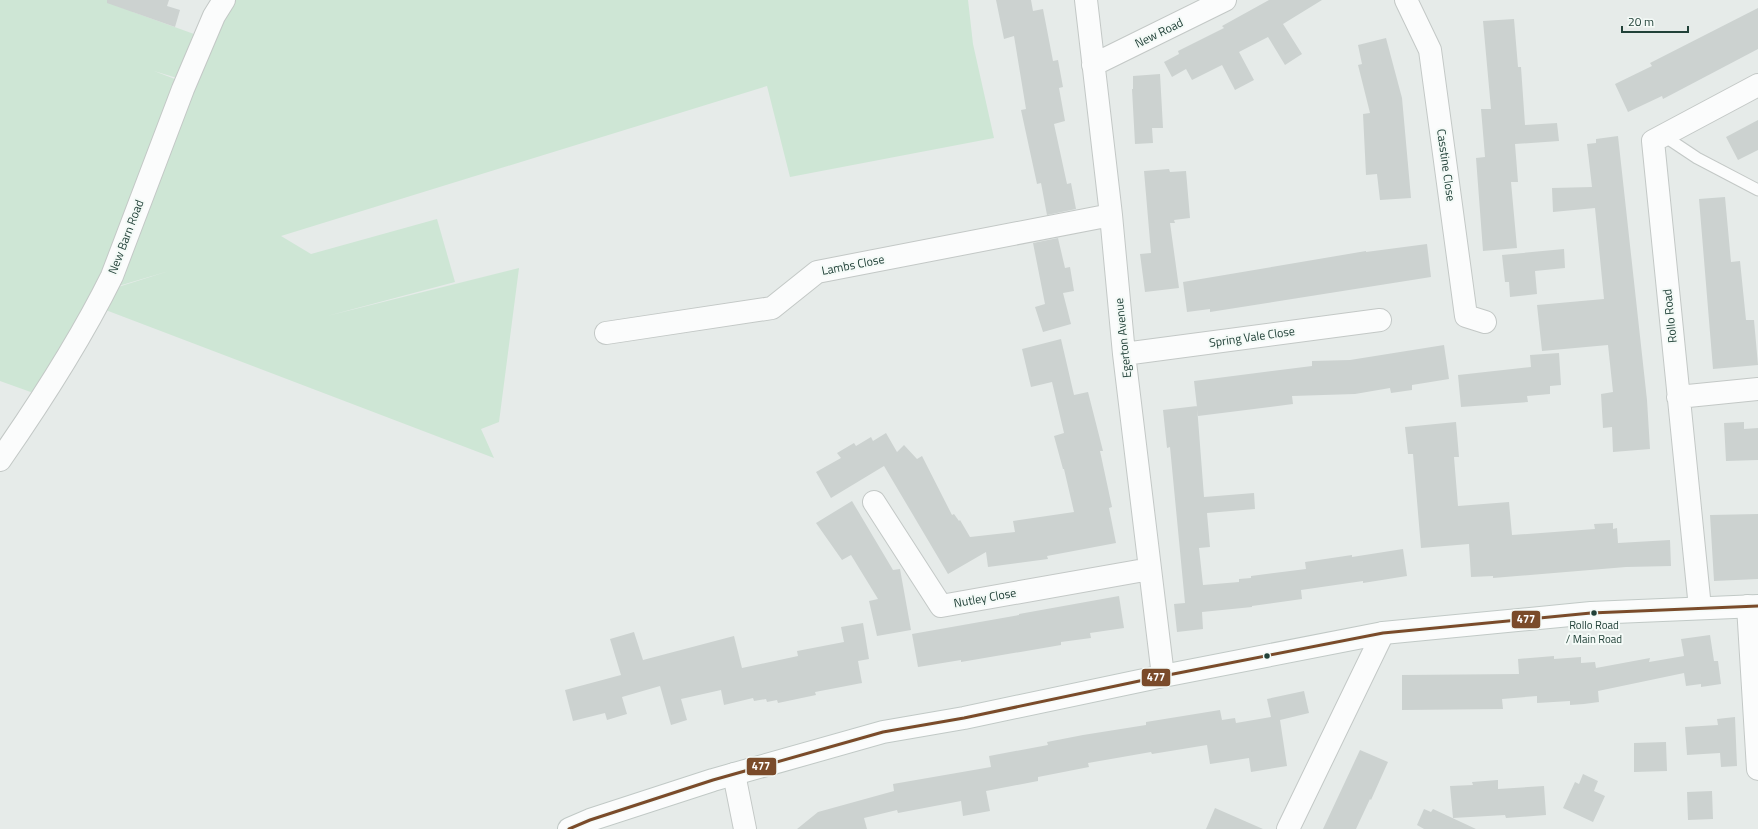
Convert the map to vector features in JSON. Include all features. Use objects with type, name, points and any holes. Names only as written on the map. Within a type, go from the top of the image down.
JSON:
[{"type":"street","name":"New Barn Road","points":[[0,460],[45,395],[102,297],[112,276],[183,89],[214,16],[224,0]]},
{"type":"street","name":"Egerton Avenue","points":[[1086,0],[1092,65],[1111,215],[1124,354],[1163,676]]},
{"type":"street","name":"New Road","points":[[1092,65],[1225,0]]},
{"type":"street","name":"Casstine Close","points":[[1406,0],[1430,50],[1466,316],[1485,322]]},
{"type":"street","name":"Rollo Road","points":[[1700,608],[1653,141],[1758,86]]},
{"type":"street","name":"Lambs Close","points":[[606,333],[772,308],[817,272],[1111,215]]},
{"type":"street","name":"Spring Vale Close","points":[[1124,354],[1380,320]]},
{"type":"street","points":[[1678,397],[1758,389]]},
{"type":"street","name":"Nutley Close","points":[[874,502],[941,606],[1150,569]]},
{"type":"street","points":[[570,829],[590,820],[734,774],[883,732],[964,718],[1163,676],[1383,633],[1591,613],[1753,606],[1758,769]]},
{"type":"street","points":[[1288,829],[1383,633]]},
{"type":"street","points":[[734,774],[745,829]]},
{"type":"lane","points":[[1664,136],[1697,158],[1758,190]]},
{"type":"green space","points":[[0,0],[138,0],[133,12],[194,34],[177,78],[154,71],[180,81],[102,283],[39,395],[0,381]]},
{"type":"green space","points":[[232,0],[968,0],[973,44],[994,138],[790,177],[767,86],[281,236],[311,254],[437,219],[455,282],[327,316],[519,268],[499,422],[481,429],[494,458],[103,309],[115,288],[169,271],[115,287],[140,221]]},
{"type":"building","points":[[107,0],[169,0],[167,6],[180,10],[175,27],[107,3]]},
{"type":"building","points":[[996,0],[1031,0],[1033,11],[1043,9],[1053,61],[1058,60],[1063,87],[1059,88],[1065,121],[1054,124],[1067,184],[1071,183],[1076,209],[1047,215],[1041,183],[1037,184],[1021,110],[1026,109],[1014,36],[1004,39]]},
{"type":"building","points":[[1269,0],[1322,0],[1283,24],[1302,54],[1285,65],[1268,37],[1239,52],[1254,80],[1235,90],[1222,65],[1192,80],[1186,69],[1172,77],[1164,62],[1179,54],[1178,51],[1224,28],[1222,26]]},
{"type":"building","points":[[1758,8],[1758,49],[1663,99],[1662,96],[1628,112],[1615,84],[1652,66],[1650,63]]},
{"type":"building","points":[[1514,19],[1518,67],[1521,67],[1525,125],[1557,123],[1559,141],[1515,144],[1518,182],[1511,182],[1517,248],[1483,251],[1476,158],[1485,157],[1481,109],[1491,109],[1483,21]]},
{"type":"building","points":[[1386,38],[1402,98],[1411,198],[1380,200],[1377,174],[1366,175],[1363,114],[1370,113],[1358,65],[1362,64],[1358,45]]},
{"type":"building","points":[[1160,74],[1163,128],[1152,128],[1153,143],[1135,144],[1132,89],[1133,76]]},
{"type":"building","points":[[1758,120],[1758,150],[1738,160],[1726,137]]},
{"type":"building","points":[[1618,136],[1647,400],[1650,449],[1613,452],[1612,427],[1603,428],[1601,394],[1613,392],[1608,345],[1542,351],[1537,305],[1604,299],[1595,208],[1553,212],[1552,188],[1592,187],[1587,144],[1596,143],[1596,139]]},
{"type":"building","points":[[1169,169],[1170,172],[1186,171],[1190,218],[1174,220],[1175,223],[1170,223],[1179,288],[1145,292],[1140,254],[1151,253],[1144,171]]},
{"type":"building","points":[[1725,197],[1731,262],[1740,261],[1746,320],[1754,320],[1758,365],[1713,369],[1699,199]]},
{"type":"building","points":[[1058,238],[1065,268],[1070,267],[1074,291],[1063,293],[1071,324],[1043,332],[1035,307],[1045,304],[1033,243]]},
{"type":"building","points":[[1427,244],[1431,277],[1210,312],[1210,309],[1187,312],[1183,282],[1366,251]]},
{"type":"building","points":[[1564,249],[1565,268],[1535,271],[1537,294],[1510,297],[1509,282],[1505,282],[1502,255]]},
{"type":"building","points":[[1061,339],[1074,395],[1088,392],[1103,451],[1100,451],[1112,507],[1109,508],[1116,543],[1047,556],[1048,559],[988,567],[986,552],[948,574],[884,466],[831,498],[816,472],[841,458],[837,453],[854,443],[856,446],[871,437],[873,441],[886,433],[897,452],[904,445],[917,459],[922,456],[952,515],[954,514],[959,521],[960,520],[970,537],[1015,532],[1013,521],[1074,512],[1064,469],[1054,436],[1064,433],[1052,382],[1031,387],[1022,349]]},
{"type":"building","points":[[1444,345],[1449,379],[1412,385],[1412,390],[1391,393],[1390,388],[1355,394],[1292,396],[1293,404],[1198,416],[1194,381],[1312,366],[1312,361],[1350,360]]},
{"type":"building","points":[[1559,353],[1561,385],[1550,386],[1550,394],[1527,396],[1528,402],[1461,407],[1458,375],[1531,367],[1530,355]]},
{"type":"building","points":[[1197,406],[1204,497],[1254,493],[1255,509],[1207,513],[1210,547],[1199,548],[1203,585],[1239,582],[1239,579],[1251,578],[1251,576],[1306,569],[1305,562],[1352,555],[1352,557],[1403,549],[1407,576],[1301,590],[1302,599],[1252,607],[1202,612],[1203,629],[1177,632],[1174,604],[1185,603],[1170,447],[1167,448],[1163,410]]},
{"type":"building","points":[[1456,422],[1459,457],[1454,457],[1458,506],[1509,502],[1512,535],[1595,529],[1594,524],[1613,523],[1613,529],[1617,528],[1618,543],[1670,540],[1671,566],[1626,567],[1493,578],[1493,576],[1471,577],[1469,544],[1421,548],[1413,454],[1408,454],[1405,427]]},
{"type":"building","points":[[1744,422],[1744,429],[1758,428],[1758,460],[1726,461],[1724,423]]},
{"type":"building","points":[[852,501],[893,570],[900,569],[911,630],[877,636],[869,601],[878,599],[851,555],[842,560],[816,523]]},
{"type":"building","points":[[1758,514],[1758,579],[1714,581],[1710,515]]},
{"type":"building","points":[[1119,596],[1124,628],[1090,633],[1091,638],[1061,642],[1061,645],[961,662],[961,660],[918,667],[912,634]]},
{"type":"building","points":[[863,623],[869,659],[858,661],[862,683],[815,692],[816,695],[778,703],[777,700],[767,702],[766,699],[754,701],[753,698],[724,705],[721,690],[681,699],[687,720],[671,725],[660,686],[622,697],[627,714],[607,720],[605,713],[573,721],[565,690],[621,675],[610,639],[634,632],[643,660],[734,636],[742,668],[798,656],[797,651],[844,642],[841,627]]},
{"type":"building","points":[[1710,635],[1714,661],[1718,661],[1721,684],[1701,687],[1701,684],[1686,686],[1684,673],[1598,691],[1599,702],[1584,704],[1570,705],[1570,701],[1537,703],[1537,696],[1502,699],[1503,709],[1402,710],[1402,675],[1519,674],[1518,659],[1554,656],[1554,659],[1581,657],[1581,663],[1595,662],[1596,668],[1650,658],[1649,662],[1684,656],[1681,639]]},
{"type":"building","points":[[1304,691],[1309,713],[1280,720],[1287,766],[1251,772],[1249,758],[1210,764],[1207,745],[1152,754],[1151,752],[1088,763],[1089,767],[1038,777],[1038,781],[986,791],[990,811],[963,816],[961,801],[898,813],[897,810],[864,818],[867,829],[797,829],[818,812],[894,791],[893,784],[991,767],[989,756],[1048,745],[1047,742],[1146,725],[1146,722],[1220,710],[1222,720],[1235,718],[1236,723],[1271,717],[1267,699]]},
{"type":"building","points":[[1735,717],[1737,766],[1721,767],[1720,753],[1687,755],[1685,727],[1718,725],[1717,719]]},
{"type":"building","points":[[1666,742],[1667,771],[1634,772],[1634,743]]},
{"type":"building","points":[[1360,750],[1388,762],[1371,800],[1370,799],[1356,829],[1323,829]]},
{"type":"building","points":[[1583,774],[1598,781],[1594,791],[1605,796],[1593,822],[1563,808],[1575,782],[1579,784]]},
{"type":"building","points":[[1498,780],[1498,789],[1544,786],[1546,815],[1506,818],[1505,815],[1453,818],[1450,786],[1473,785],[1472,782]]},
{"type":"building","points":[[1712,791],[1713,819],[1688,820],[1687,792]]},
{"type":"building","points":[[1215,808],[1263,829],[1206,829]]},
{"type":"building","points":[[1424,809],[1431,812],[1433,809],[1476,829],[1424,829],[1417,825]]},
{"type":"transit line","name":"477","points":[[569,829],[590,820],[713,780],[883,732],[964,718],[1163,676],[1383,633],[1591,613],[1758,606]]},
{"type":"place","name":"Rollo Road / Main Road","points":[[1594,613]]}]
